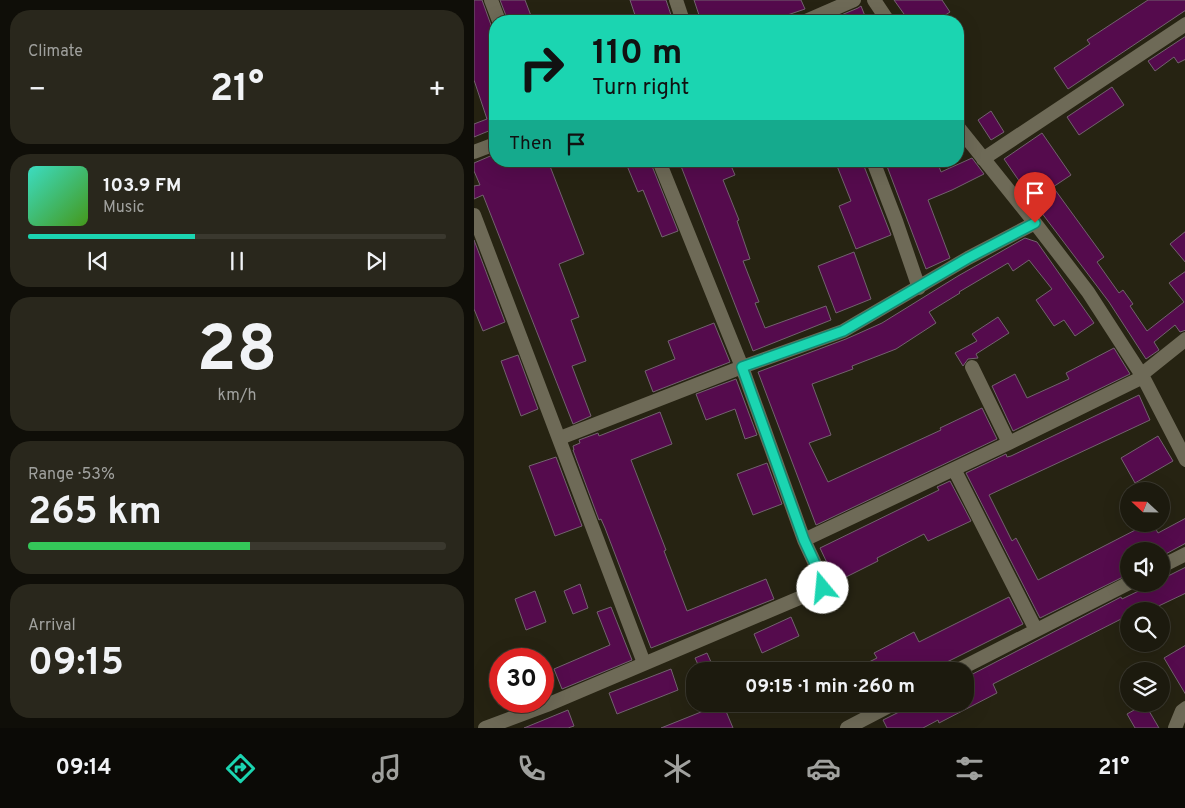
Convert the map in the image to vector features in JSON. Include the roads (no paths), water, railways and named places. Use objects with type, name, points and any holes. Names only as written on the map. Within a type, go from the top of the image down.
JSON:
[{"type":"street","points":[[491,0],[497,15]]},
{"type":"street","points":[[676,0],[681,15]]},
{"type":"street","points":[[874,0],[884,15]]},
{"type":"street","points":[[823,15],[850,1]]},
{"type":"street","points":[[983,159],[1185,24]]},
{"type":"street","points":[[964,135],[1088,292],[1142,376],[1185,460]]},
{"type":"street","points":[[474,152],[489,146]]},
{"type":"street","points":[[486,728],[548,705],[823,588],[824,583],[804,540],[742,367],[662,167]]},
{"type":"street","points":[[875,167],[919,288]]},
{"type":"street","points":[[474,214],[644,663]]},
{"type":"street","points":[[560,438],[742,367],[843,331],[968,258],[1035,223]]},
{"type":"street","points":[[804,540],[1010,443],[1142,376],[1185,340]]},
{"type":"street","points":[[972,367],[1010,443]]},
{"type":"street","points":[[954,469],[1036,630]]},
{"type":"street","points":[[1170,562],[1185,554]]},
{"type":"street","points":[[974,662],[1120,588]]},
{"type":"street","points":[[1176,728],[1182,711],[1185,708]]},
{"type":"street","points":[[847,728],[878,712]]}]
